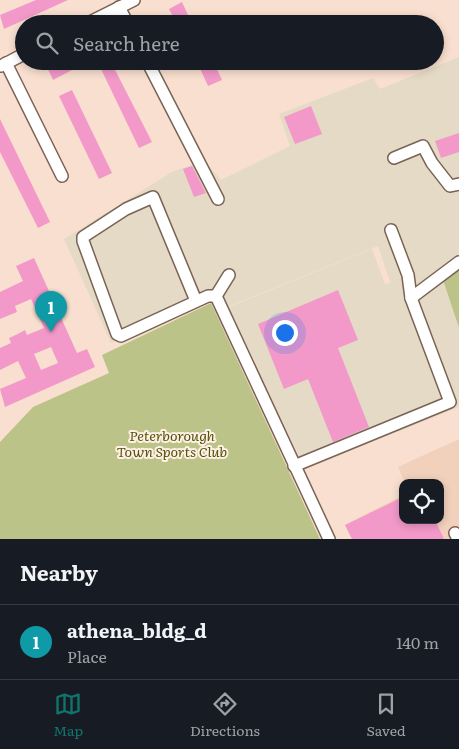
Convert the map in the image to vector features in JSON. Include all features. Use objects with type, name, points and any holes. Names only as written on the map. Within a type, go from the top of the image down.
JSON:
[{"type":"street","points":[[103,15],[134,0]]},
{"type":"street","points":[[119,7],[123,15]]},
{"type":"street","points":[[15,59],[3,65],[62,176]]},
{"type":"street","points":[[152,70],[218,199]]},
{"type":"street","points":[[394,158],[423,146],[432,163],[450,186],[459,184]]},
{"type":"street","points":[[196,301],[153,197],[126,209],[83,237],[117,334],[121,336],[196,301],[208,296],[216,296]]},
{"type":"street","points":[[294,466],[450,402],[411,298],[408,275],[391,230]]},
{"type":"street","points":[[411,298],[459,262]]},
{"type":"street","points":[[216,296],[229,275]]},
{"type":"street","points":[[216,296],[294,466],[330,539]]},
{"type":"shaded area","points":[[459,57],[459,267],[392,288],[378,246],[229,306],[222,294],[111,343],[64,239],[172,172],[204,160],[221,180],[290,146],[279,114],[373,78],[380,89],[427,70],[444,70],[444,63]]},
{"type":"shaded area","points":[[372,249],[385,284],[441,274],[459,328],[459,407],[305,469],[229,307]]},
{"type":"shaded area","points":[[459,439],[459,539],[352,539],[345,525],[399,497],[399,524],[444,524],[444,479],[403,479],[398,467]]},
{"type":"green space","points":[[459,268],[459,328],[441,274]]},
{"type":"green space","name":"Peterborough Town Sports Club","points":[[211,303],[320,539],[0,539],[0,442],[33,407],[109,373],[102,355]]},
{"type":"building","points":[[36,0],[68,0],[35,15],[15,15],[15,24],[4,29],[0,15]]},
{"type":"building","points":[[182,2],[188,15],[172,15],[169,9]]},
{"type":"building","points":[[48,70],[72,70],[53,80]]},
{"type":"building","points":[[101,70],[115,70],[152,142],[139,148]]},
{"type":"building","points":[[201,70],[217,70],[222,80],[208,86]]},
{"type":"building","points":[[72,90],[112,173],[99,179],[59,96]]},
{"type":"building","points":[[311,106],[322,134],[295,144],[284,117]]},
{"type":"building","points":[[0,119],[50,222],[38,228],[0,152]]},
{"type":"building","points":[[459,133],[459,152],[441,158],[435,141]]},
{"type":"building","points":[[192,166],[206,193],[194,197],[183,169]]},
{"type":"building","points":[[34,258],[77,353],[87,349],[95,367],[5,407],[0,389],[26,378],[18,361],[0,370],[0,348],[11,343],[9,338],[25,330],[27,335],[44,328],[31,299],[15,306],[17,312],[0,319],[0,292],[23,281],[16,266]],"holes":[[[51,347],[58,363],[41,370],[34,354]]]},
{"type":"building","points":[[338,290],[358,340],[338,348],[369,427],[333,442],[308,379],[284,389],[258,324]]},
{"type":"building","points":[[399,499],[399,524],[437,524],[444,539],[352,539],[345,525]]},
{"type":"place","name":"athena_bldg_d","points":[[51,332]]}]
